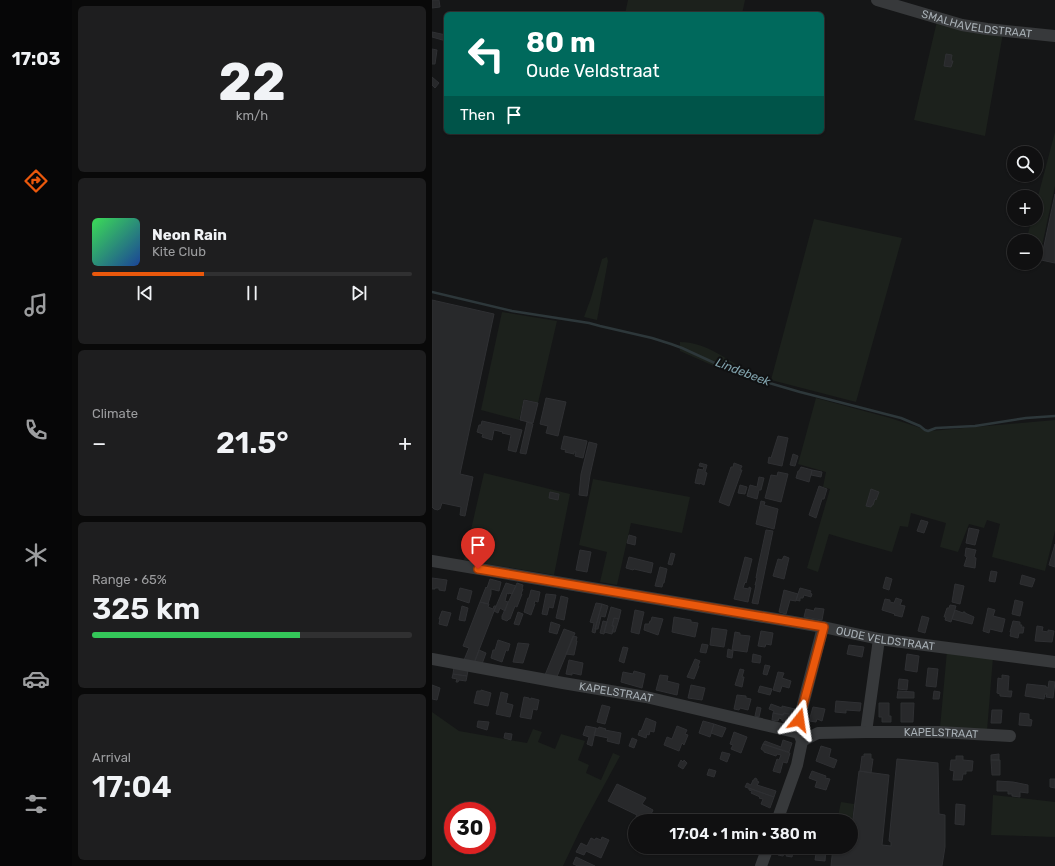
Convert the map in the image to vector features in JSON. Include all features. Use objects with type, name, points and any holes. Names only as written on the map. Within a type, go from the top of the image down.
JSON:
[{"type":"street","name":"SMALHAVELDSTRAAT","points":[[877,0],[962,25],[1055,36]]},
{"type":"street","name":"OUDE VELDSTRAAT","points":[[432,561],[824,627],[879,639],[1055,662]]},
{"type":"street","points":[[780,814],[797,765],[800,737],[799,720],[824,627]]},
{"type":"street","points":[[866,732],[879,639]]},
{"type":"street","name":"KAPELSTRAAT","points":[[432,659],[646,697],[800,737],[818,733],[866,732],[939,732],[1010,736]]},
{"type":"street","points":[[761,866],[765,854]]},
{"type":"shaded area","points":[[628,0],[745,0],[742,12],[625,12]]},
{"type":"shaded area","points":[[937,21],[1003,33],[985,136],[914,120]]},
{"type":"shaded area","points":[[1055,132],[1055,186],[1043,241],[1043,234],[1028,234],[1030,226],[1043,226],[1043,190],[1040,190]]},
{"type":"shaded area","points":[[814,219],[902,238],[856,402],[771,380]]},
{"type":"shaded area","points":[[607,257],[608,261],[597,320],[584,317],[602,259]]},
{"type":"shaded area","points":[[502,312],[557,321],[538,403],[524,399],[519,420],[481,410]]},
{"type":"shaded area","points":[[680,342],[707,348],[749,372],[732,369],[730,372],[723,370],[680,351]]},
{"type":"shaded area","points":[[816,398],[890,418],[930,431],[1055,420],[1055,531],[1045,571],[992,557],[1000,524],[987,520],[984,528],[969,524],[958,552],[940,547],[946,523],[911,513],[908,527],[900,526],[892,552],[829,534],[818,572],[807,568],[830,489],[823,487],[826,472],[798,464]]},
{"type":"shaded area","points":[[484,473],[570,494],[554,575],[464,560]]},
{"type":"shaded area","points":[[593,479],[690,497],[682,533],[631,523],[617,585],[600,582],[607,552],[579,545]]},
{"type":"shaded area","points":[[947,651],[993,657],[987,731],[940,728]]},
{"type":"shaded area","points":[[432,712],[459,731],[527,743],[533,729],[542,732],[538,742],[555,749],[561,734],[585,741],[578,760],[589,765],[586,773],[601,780],[613,753],[620,756],[581,828],[563,866],[432,866]]},
{"type":"shaded area","points":[[993,795],[1055,802],[1055,837],[991,835]]},
{"type":"shaded area","points":[[841,802],[854,804],[853,814],[838,814]]},
{"type":"building","points":[[432,0],[439,0],[440,7],[432,8]]},
{"type":"building","points":[[432,32],[444,35],[444,40],[432,37]]},
{"type":"building","points":[[432,49],[437,50],[435,64],[432,64]]},
{"type":"building","points":[[946,54],[952,55],[951,61],[953,61],[951,67],[944,66]]},
{"type":"building","points":[[432,77],[439,83],[435,88],[432,85]]},
{"type":"building","points":[[1055,194],[1055,263],[1043,260],[1043,251]]},
{"type":"building","points":[[432,300],[494,314],[460,474],[473,477],[465,516],[460,515],[461,507],[442,503],[440,509],[438,510],[432,507]]},
{"type":"building","points":[[546,398],[566,402],[558,436],[546,433],[548,426],[540,424]]},
{"type":"building","points":[[524,400],[538,403],[533,423],[520,420]]},
{"type":"building","points":[[482,421],[522,430],[516,452],[508,450],[511,435],[494,430],[492,440],[482,437],[483,434],[477,432]]},
{"type":"building","points":[[527,422],[533,424],[526,454],[520,453]]},
{"type":"building","points":[[564,436],[587,441],[583,458],[575,456],[576,452],[574,452],[574,454],[565,452],[566,450],[561,449]]},
{"type":"building","points":[[778,436],[788,438],[782,466],[768,463]]},
{"type":"building","points":[[589,442],[597,444],[587,496],[579,495],[581,474]]},
{"type":"building","points":[[793,454],[798,456],[795,466],[790,465]]},
{"type":"building","points":[[700,463],[707,465],[704,485],[695,483],[698,469],[703,470],[704,467],[699,466]]},
{"type":"building","points":[[734,463],[742,466],[740,470],[742,470],[729,506],[719,502],[731,467],[733,467]]},
{"type":"building","points":[[801,467],[812,470],[809,482],[796,478]]},
{"type":"building","points":[[812,470],[822,472],[821,477],[811,475]]},
{"type":"building","points":[[778,472],[788,474],[781,502],[765,498],[771,475],[777,476]]},
{"type":"building","points":[[759,477],[764,478],[757,499],[747,496],[750,485],[757,487]]},
{"type":"building","points":[[740,485],[747,487],[745,494],[738,493]]},
{"type":"building","points":[[819,486],[827,489],[816,518],[809,515]]},
{"type":"building","points":[[871,489],[879,492],[871,507],[866,506]]},
{"type":"building","points":[[550,492],[559,494],[558,500],[549,498]]},
{"type":"building","points":[[761,501],[765,502],[764,505],[778,509],[774,529],[756,524]]},
{"type":"building","points":[[921,520],[928,522],[924,533],[917,531]]},
{"type":"building","points":[[969,528],[979,530],[975,545],[966,543]]},
{"type":"building","points":[[766,530],[773,531],[758,604],[752,603]]},
{"type":"building","points":[[629,535],[636,537],[635,545],[627,543]]},
{"type":"building","points":[[1055,544],[1055,567],[1049,565]]},
{"type":"building","points":[[966,548],[976,550],[974,557],[976,558],[975,568],[964,566],[967,557],[965,556]]},
{"type":"building","points":[[580,550],[591,552],[587,572],[576,570]]},
{"type":"building","points":[[671,553],[675,554],[672,565],[668,564]]},
{"type":"building","points":[[784,556],[789,558],[784,579],[773,576],[778,559],[782,560]]},
{"type":"building","points":[[629,557],[653,563],[651,573],[626,568]]},
{"type":"building","points":[[745,557],[752,559],[746,583],[745,582],[743,588],[751,588],[748,602],[734,599]]},
{"type":"building","points":[[660,567],[667,569],[662,587],[655,586]]},
{"type":"building","points":[[991,571],[997,572],[995,582],[989,581]]},
{"type":"building","points":[[1022,575],[1035,579],[1032,587],[1020,584]]},
{"type":"building","points":[[886,577],[892,579],[889,590],[883,588]]},
{"type":"building","points":[[432,578],[447,580],[445,591],[439,590],[439,588],[432,589]]},
{"type":"building","points":[[490,579],[501,582],[499,591],[491,589],[488,604],[480,602],[486,587],[487,588]]},
{"type":"building","points":[[506,583],[516,586],[512,594],[507,593],[505,601],[508,602],[505,611],[500,608],[498,613],[494,611]]},
{"type":"building","points":[[517,583],[523,585],[522,594],[517,607],[515,606],[510,619],[507,621],[502,619],[502,616]]},
{"type":"building","points":[[955,584],[964,586],[960,604],[952,602]]},
{"type":"building","points":[[460,588],[472,591],[469,603],[457,599]]},
{"type":"building","points":[[800,588],[811,591],[811,597],[804,595],[803,598],[800,598],[800,601],[796,600]]},
{"type":"building","points":[[531,590],[540,592],[538,602],[535,601],[531,615],[524,612]]},
{"type":"building","points":[[784,590],[798,594],[796,601],[790,600],[786,614],[779,612]]},
{"type":"building","points":[[546,594],[556,595],[553,608],[549,607],[547,615],[542,614]]},
{"type":"building","points":[[561,596],[568,598],[564,620],[556,618]]},
{"type":"building","points":[[896,598],[902,600],[900,605],[905,606],[902,617],[882,610],[885,599],[894,603]]},
{"type":"building","points":[[1015,600],[1023,602],[1020,616],[1012,614]]},
{"type":"building","points":[[480,602],[489,604],[488,607],[493,609],[494,606],[496,606],[474,663],[464,660],[469,648],[463,646]]},
{"type":"building","points":[[596,603],[602,604],[595,633],[592,632],[594,623],[590,622]]},
{"type":"building","points":[[602,604],[608,606],[605,617],[601,616],[598,629],[595,629]]},
{"type":"building","points":[[950,605],[956,606],[951,622],[945,620],[946,617],[944,617],[947,608],[949,608]]},
{"type":"building","points":[[462,606],[468,608],[465,621],[459,620]]},
{"type":"building","points":[[611,607],[621,610],[619,619],[614,618],[612,634],[604,632]]},
{"type":"building","points":[[815,608],[824,609],[822,620],[804,617],[806,609],[814,611]]},
{"type":"building","points":[[988,608],[995,610],[993,616],[1005,619],[1002,632],[990,629],[989,633],[983,631]]},
{"type":"building","points":[[635,610],[644,612],[639,634],[631,632]]},
{"type":"building","points":[[955,610],[963,613],[965,612],[974,617],[972,624],[952,619]]},
{"type":"building","points":[[442,611],[451,613],[447,626],[439,624]]},
{"type":"building","points":[[518,612],[523,614],[519,625],[514,624]]},
{"type":"building","points":[[922,616],[929,618],[925,633],[918,631]]},
{"type":"building","points":[[652,617],[663,619],[658,635],[644,630],[645,624],[649,624]]},
{"type":"building","points":[[674,617],[691,620],[691,622],[698,623],[695,637],[672,632]]},
{"type":"building","points":[[614,618],[619,619],[615,632],[612,632],[614,626],[612,626]]},
{"type":"building","points":[[603,621],[607,622],[604,634],[600,633]]},
{"type":"building","points":[[1013,621],[1020,622],[1020,625],[1022,625],[1021,627],[1024,627],[1023,633],[1019,633],[1018,638],[1010,636]]},
{"type":"building","points":[[551,622],[560,625],[557,634],[549,632]]},
{"type":"building","points":[[1037,626],[1043,627],[1042,631],[1054,631],[1052,642],[1035,641]]},
{"type":"building","points":[[712,628],[727,630],[724,647],[710,645]]},
{"type":"building","points":[[564,629],[575,633],[556,679],[545,675]]},
{"type":"building","points":[[761,631],[773,633],[771,645],[766,644],[765,647],[758,646]]},
{"type":"building","points":[[735,632],[740,633],[740,635],[750,636],[747,652],[732,650]]},
{"type":"building","points":[[573,636],[577,637],[574,655],[566,654]]},
{"type":"building","points":[[498,640],[510,644],[508,651],[506,650],[502,662],[491,658]]},
{"type":"building","points":[[518,643],[529,644],[523,663],[513,662]]},
{"type":"building","points":[[702,644],[708,645],[706,653],[700,652]]},
{"type":"building","points":[[849,645],[864,647],[862,657],[847,654]]},
{"type":"building","points":[[623,647],[628,648],[624,663],[619,661]]},
{"type":"building","points":[[728,649],[733,651],[732,658],[727,657]]},
{"type":"building","points":[[479,650],[486,653],[482,664],[475,661]]},
{"type":"building","points":[[753,654],[761,656],[760,663],[752,662]]},
{"type":"building","points":[[907,654],[919,656],[917,672],[905,670]]},
{"type":"building","points":[[695,659],[700,661],[694,679],[687,677]]},
{"type":"building","points":[[569,660],[583,663],[581,675],[572,673],[572,675],[566,674]]},
{"type":"building","points":[[765,665],[770,666],[767,675],[763,674]]},
{"type":"building","points":[[454,667],[468,670],[467,676],[453,674]]},
{"type":"building","points":[[928,668],[938,669],[936,687],[926,686]]},
{"type":"building","points":[[740,669],[744,670],[742,687],[735,685]]},
{"type":"building","points":[[634,671],[645,674],[642,688],[621,682],[623,672],[633,674]]},
{"type":"building","points":[[778,672],[784,673],[782,678],[791,681],[789,688],[782,686],[780,692],[773,690]]},
{"type":"building","points":[[453,674],[467,676],[466,681],[459,680],[456,682],[457,679],[452,678]]},
{"type":"building","points":[[660,675],[668,676],[667,681],[679,684],[677,695],[656,690]]},
{"type":"building","points":[[1002,675],[1009,676],[1008,691],[1012,691],[1011,697],[1000,696],[1000,694],[997,693],[998,678],[1002,679]]},
{"type":"building","points":[[899,679],[908,680],[907,690],[898,689]]},
{"type":"building","points":[[1049,681],[1055,682],[1053,698],[1046,697],[1047,694],[1045,694],[1044,699],[1025,696],[1027,684],[1046,686],[1048,688]]},
{"type":"building","points":[[432,685],[440,688],[437,700],[432,699]]},
{"type":"building","points":[[691,685],[705,688],[702,700],[688,698]]},
{"type":"building","points":[[760,686],[772,689],[770,695],[758,692]]},
{"type":"building","points":[[481,690],[491,693],[488,706],[474,703],[477,691]]},
{"type":"building","points":[[898,691],[914,692],[914,698],[897,698]]},
{"type":"building","points":[[934,691],[940,692],[939,699],[933,699]]},
{"type":"building","points":[[501,692],[508,694],[506,703],[513,705],[510,717],[496,714]]},
{"type":"building","points":[[737,695],[746,696],[746,698],[751,699],[748,710],[740,708],[739,710],[734,709]]},
{"type":"building","points":[[524,697],[539,700],[537,710],[533,709],[531,719],[520,717]]},
{"type":"building","points":[[836,701],[861,703],[860,711],[846,710],[846,713],[835,712]]},
{"type":"building","points":[[879,703],[889,703],[889,716],[891,716],[891,722],[882,722],[882,717],[879,717]]},
{"type":"building","points":[[901,703],[914,703],[913,722],[901,722]]},
{"type":"building","points":[[771,704],[782,708],[782,706],[795,709],[793,715],[773,713],[774,711],[769,709]]},
{"type":"building","points":[[602,705],[610,707],[605,724],[597,722]]},
{"type":"building","points":[[757,707],[761,708],[759,717],[755,716]]},
{"type":"building","points":[[813,707],[825,709],[822,721],[817,719],[816,722],[809,721]]},
{"type":"building","points":[[992,710],[1002,710],[1001,723],[991,723]]},
{"type":"building","points":[[773,713],[793,715],[792,721],[782,721],[782,719],[779,718],[778,721],[772,720]]},
{"type":"building","points":[[1020,713],[1029,714],[1029,719],[1032,720],[1031,726],[1019,725]]},
{"type":"building","points":[[646,718],[656,722],[654,732],[650,731],[646,738],[638,735]]},
{"type":"building","points":[[478,721],[489,722],[487,730],[477,727]]},
{"type":"building","points":[[703,721],[714,724],[710,737],[699,733]]},
{"type":"building","points":[[714,724],[726,728],[722,737],[711,733]]},
{"type":"building","points":[[586,726],[596,728],[592,746],[587,744],[589,737],[583,735]]},
{"type":"building","points":[[677,726],[687,730],[685,734],[688,735],[684,745],[682,743],[679,751],[664,745],[667,737],[672,739]]},
{"type":"building","points":[[599,727],[606,729],[605,730],[621,733],[619,744],[607,741],[608,738],[594,735],[596,728],[598,729]]},
{"type":"building","points":[[734,732],[747,737],[741,753],[731,749],[733,745],[730,744]]},
{"type":"building","points":[[505,733],[512,734],[511,740],[504,738]]},
{"type":"building","points":[[632,738],[637,740],[634,748],[629,746]]},
{"type":"building","points":[[783,740],[792,743],[789,752],[763,744],[765,741],[781,747]]},
{"type":"building","points":[[763,744],[790,753],[787,763],[783,762],[780,773],[773,771],[777,759],[779,760],[781,755],[777,754],[776,756],[764,752],[761,749]]},
{"type":"building","points":[[821,746],[831,749],[829,757],[837,760],[834,768],[816,761]]},
{"type":"building","points":[[722,752],[730,754],[727,762],[720,759]]},
{"type":"building","points":[[864,754],[871,754],[871,759],[873,759],[871,773],[860,771],[862,756],[864,757]]},
{"type":"building","points":[[999,754],[999,760],[991,760],[991,755]]},
{"type":"building","points":[[956,756],[963,756],[963,760],[973,761],[972,771],[966,771],[966,774],[963,774],[962,780],[953,780],[954,771],[950,770],[951,760],[956,760]]},
{"type":"building","points":[[897,759],[938,763],[939,814],[945,815],[945,847],[942,866],[831,866],[832,854],[858,854],[858,814],[854,814],[859,771],[889,775],[882,845],[891,846],[891,842],[889,841]]},
{"type":"building","points":[[681,760],[683,762],[684,760],[687,763],[683,769],[678,766]]},
{"type":"building","points":[[991,760],[1000,760],[1000,775],[992,775]]},
{"type":"building","points":[[709,769],[716,771],[714,777],[707,775]]},
{"type":"building","points":[[812,771],[830,779],[826,790],[815,787],[817,781],[809,778]]},
{"type":"building","points":[[755,778],[759,782],[757,785],[776,791],[774,797],[745,787],[747,783],[751,785]]},
{"type":"building","points":[[1050,779],[1055,779],[1055,788],[1050,787]]},
{"type":"building","points":[[997,781],[1028,785],[1028,793],[1020,792],[1020,797],[1008,794],[1008,791],[997,791]]},
{"type":"building","points":[[617,784],[646,798],[642,804],[653,810],[651,814],[635,814],[608,801]]},
{"type":"building","points":[[749,788],[774,797],[770,808],[761,804],[763,799],[751,793],[752,791],[749,790]]},
{"type":"building","points":[[956,804],[965,805],[964,825],[955,824]]},
{"type":"building","points":[[602,837],[609,840],[601,858],[586,851],[584,855],[576,852],[581,843],[587,846],[591,838],[601,840]]},
{"type":"building","points":[[787,854],[793,854],[792,857],[786,856]]},
{"type":"building","points":[[816,854],[826,854],[825,861],[815,860]]},
{"type":"building","points":[[576,857],[595,866],[578,866],[573,864]]},
{"type":"waterway","name":"Lindebeek","points":[[432,292],[512,311],[589,323],[652,338],[682,348],[732,371],[752,378],[901,418],[928,431],[936,428],[975,426],[1026,418],[1055,416]]},
{"type":"route","points":[[478,569],[824,627],[799,720]]}]
